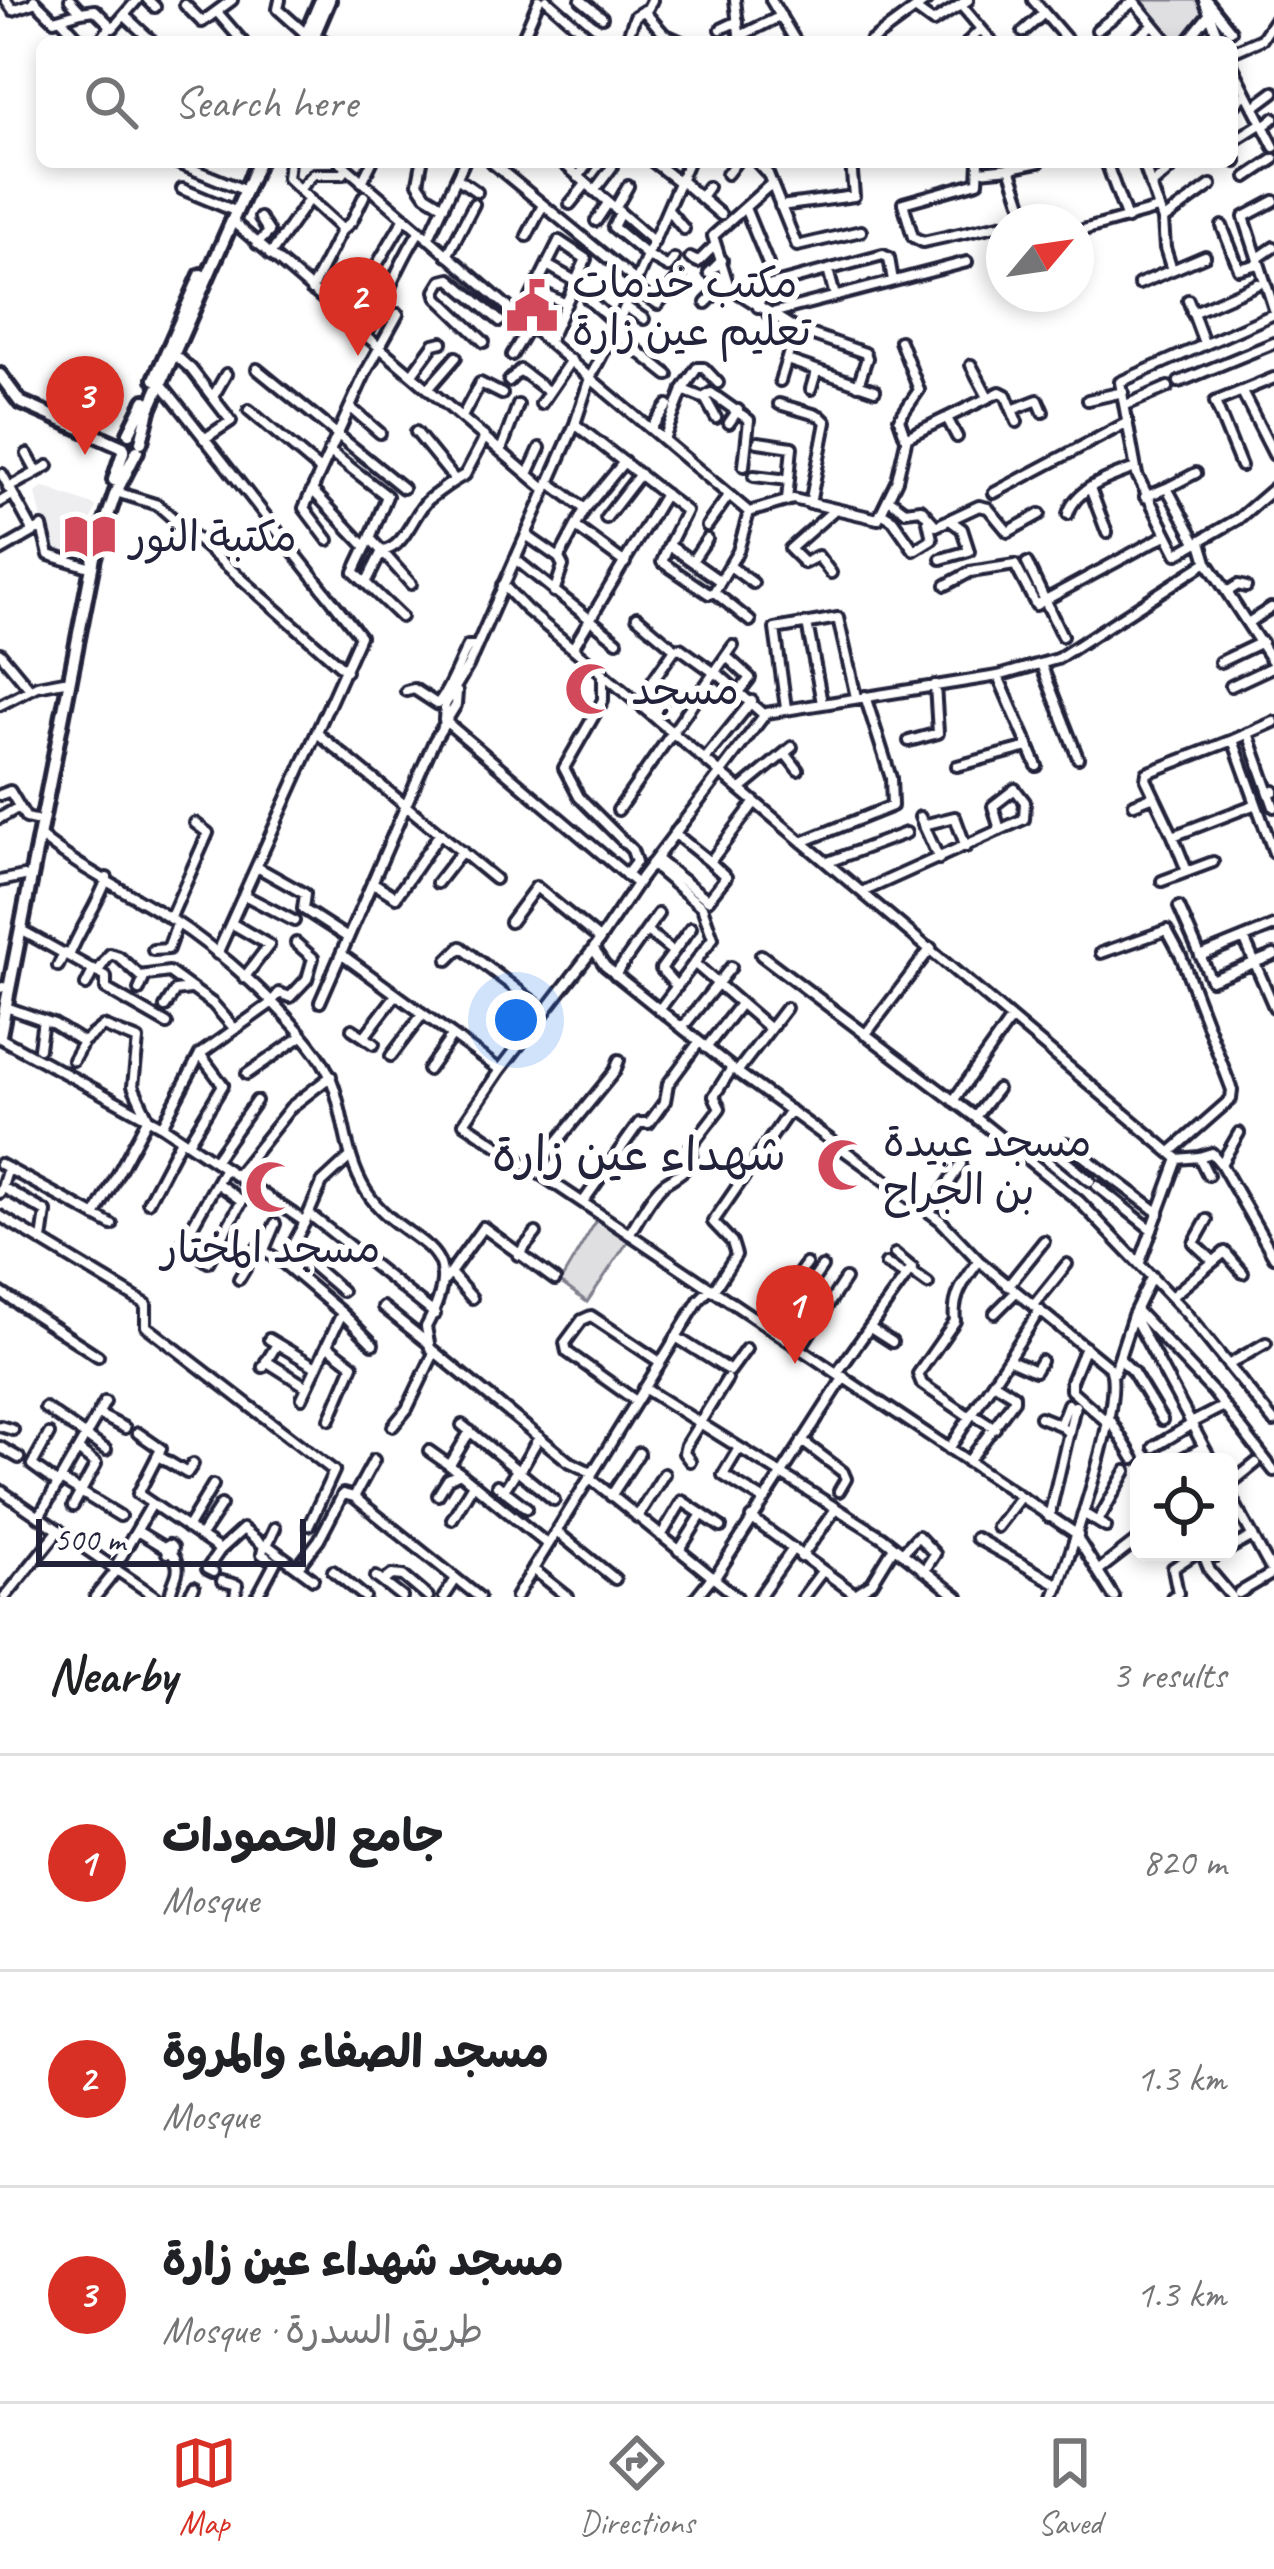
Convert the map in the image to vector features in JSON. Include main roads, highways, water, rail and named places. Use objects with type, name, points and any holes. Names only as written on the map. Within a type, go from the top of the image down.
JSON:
[{"type":"main road","points":[[310,36],[325,0]]},
{"type":"main road","points":[[2,995],[42,841],[92,566],[130,440],[174,354],[251,168]]},
{"type":"main road","points":[[0,1036],[2,995],[86,566],[130,440],[251,168]]},
{"type":"main road","points":[[0,377],[5,395],[28,407],[130,440]]},
{"type":"place","name":"مكتب خدمات تعليم عين زارة","points":[[532,306]]},
{"type":"place","name":"مسجد الصفاء والمروة","points":[[358,356]]},
{"type":"place","name":"مسجد شهداء عين زارة","points":[[85,455]]},
{"type":"place","name":"مكتبة النور","points":[[90,536]]},
{"type":"place","name":"مسجد","points":[[591,689]]},
{"type":"place","name":"مسجد عبيدة بن الجراح","points":[[843,1165]]},
{"type":"place","name":"مسجد المختار","points":[[271,1187]]},
{"type":"place","name":"جامع الحمودات","points":[[795,1364]]},
{"type":"district","name":"شهداء عين زارة","points":[[639,1153]]}]
